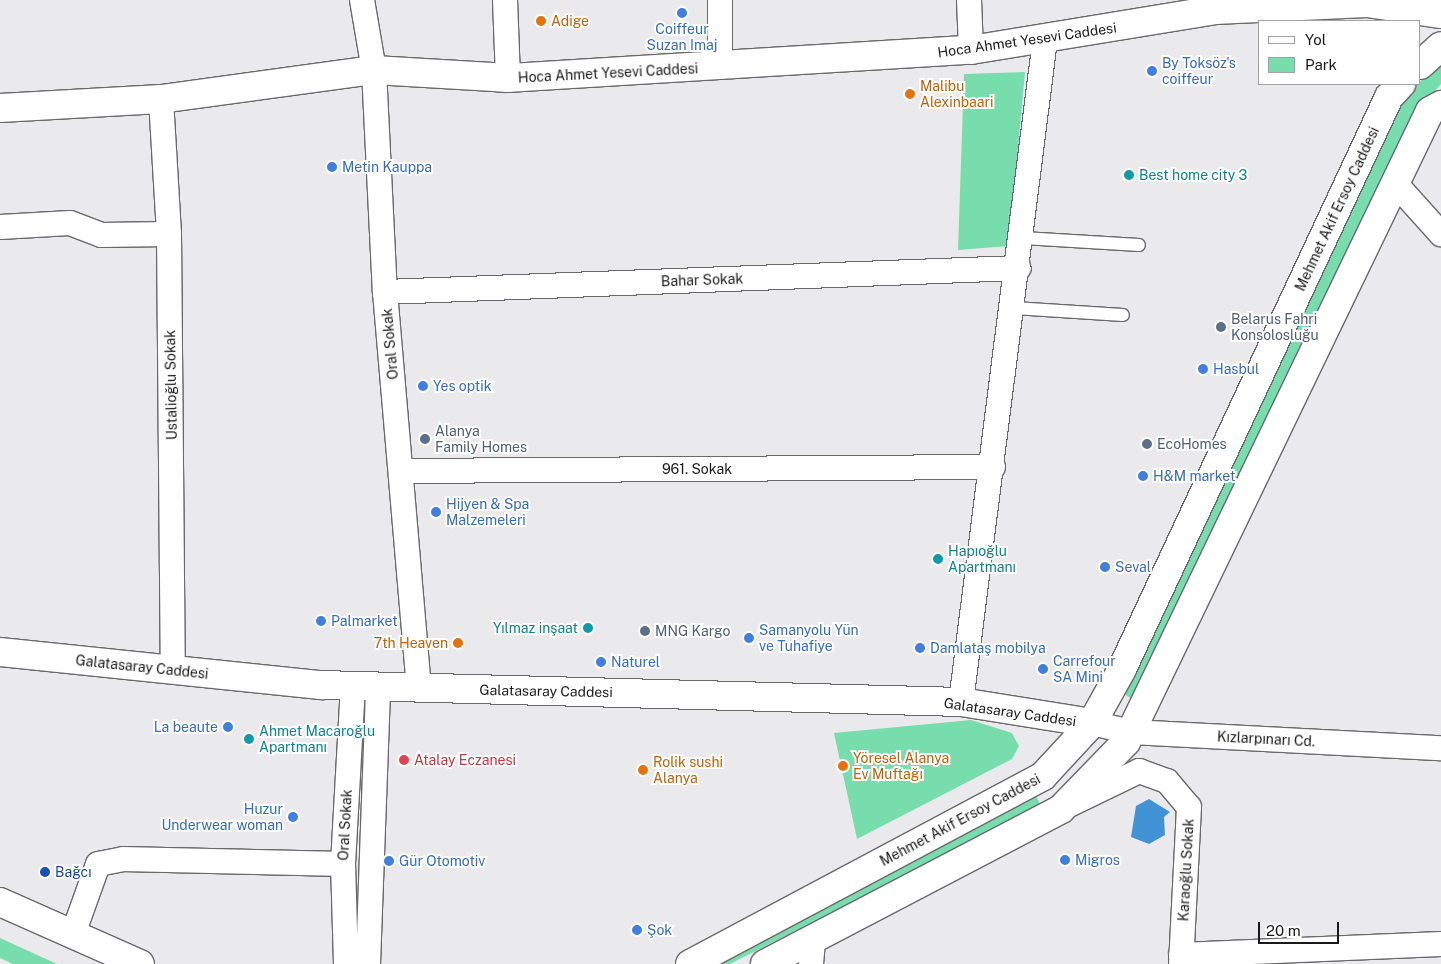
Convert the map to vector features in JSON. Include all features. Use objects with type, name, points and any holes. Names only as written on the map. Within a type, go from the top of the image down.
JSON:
[{"type":"street","name":"Oral Sokak","points":[[362,0],[374,70],[385,292],[419,688]]},
{"type":"street","points":[[505,0],[508,78]]},
{"type":"street","points":[[720,0],[720,67]]},
{"type":"street","points":[[968,0],[971,50]]},
{"type":"street","name":"Hoca Ahmet Yesevi Caddesi","points":[[0,108],[161,100],[374,70],[508,78],[720,67],[971,50],[1045,40],[1198,9],[1260,10],[1368,3],[1441,14]]},
{"type":"street","points":[[961,702],[1023,238],[1045,40]]},
{"type":"street","points":[[1421,64],[1441,46]]},
{"type":"street","name":"Mehmet Akif Ersoy Caddesi","points":[[690,964],[1043,776],[1092,723],[1122,670],[1391,88]]},
{"type":"street","name":"Ustalioğlu Sokak","points":[[161,100],[169,234],[173,670]]},
{"type":"street","points":[[765,964],[812,951],[1061,809],[1132,732],[1430,111],[1441,105]]},
{"type":"street","points":[[1395,183],[1441,234]]},
{"type":"street","points":[[0,227],[70,223],[101,235],[169,234]]},
{"type":"street","name":"Bahar Sokak","points":[[385,292],[1019,268]]},
{"type":"street","name":"961. Sokak","points":[[401,471],[993,467]]},
{"type":"street","name":"Galatasaray Caddesi","points":[[0,652],[173,670],[366,686],[961,702],[1092,723]]},
{"type":"street","name":"Oral Sokak","points":[[346,964],[343,864],[366,686]]},
{"type":"street","name":"Oral Sokak","points":[[366,686],[368,964]]},
{"type":"street","name":"Kızlarpınarı Cd.","points":[[1092,723],[1132,732],[1441,748]]},
{"type":"street","name":"Karaoğlu Sokak","points":[[1061,809],[1139,771],[1167,781],[1189,807],[1181,960]]},
{"type":"street","points":[[72,934],[98,864],[123,859],[343,864]]},
{"type":"street","points":[[0,902],[140,964]]},
{"type":"street","points":[[1181,960],[1441,944]]},
{"type":"lane","points":[[1023,238],[1139,245]]},
{"type":"lane","points":[[1014,308],[1123,315]]},
{"type":"green space","points":[[1441,61],[1441,84],[1425,103],[1131,699],[1121,691],[1396,105],[1416,85],[1421,85],[1421,81]]},
{"type":"green space","points":[[1025,72],[1009,246],[958,250],[964,74]]},
{"type":"green space","points":[[971,720],[1012,733],[1019,746],[1012,759],[857,839],[834,733]]},
{"type":"green space","points":[[1035,794],[1041,806],[730,964],[707,964],[706,962]]},
{"type":"green space","points":[[0,938],[57,964],[13,964],[0,958]]},
{"type":"water","points":[[1149,799],[1170,812],[1164,817],[1165,835],[1149,844],[1131,837],[1136,806]]},
{"type":"place","name":"Coiffeur Suzan Imaj","points":[[682,13]]},
{"type":"place","name":"Adige","points":[[541,21]]},
{"type":"place","name":"By Toksöz's coiffeur","points":[[1152,71]]},
{"type":"place","name":"Malibu Alexinbaari","points":[[910,94]]},
{"type":"place","name":"Metin Kauppa","points":[[332,167]]},
{"type":"place","name":"Best home city 3","points":[[1129,175]]},
{"type":"place","name":"Belarus Fahri Konsolosluğu","points":[[1221,327]]},
{"type":"place","name":"Hasbul","points":[[1203,369]]},
{"type":"place","name":"Yes optik","points":[[423,386]]},
{"type":"place","name":"Alanya Family Homes","points":[[425,439]]},
{"type":"place","name":"EcoHomes","points":[[1147,444]]},
{"type":"place","name":"H&M market","points":[[1143,476]]},
{"type":"place","name":"Hijyen & Spa Malzemeleri","points":[[436,512]]},
{"type":"place","name":"Hapıoğlu Apartmanı","points":[[938,559]]},
{"type":"place","name":"Seval","points":[[1105,567]]},
{"type":"place","name":"Palmarket","points":[[321,621]]},
{"type":"place","name":"Yılmaz inşaat","points":[[588,628]]},
{"type":"place","name":"MNG Kargo","points":[[645,631]]},
{"type":"place","name":"Samanyolu Yün ve Tuhafiye","points":[[749,638]]},
{"type":"place","name":"7th Heaven","points":[[458,643]]},
{"type":"place","name":"Damlataş mobilya","points":[[920,648]]},
{"type":"place","name":"Naturel","points":[[601,662]]},
{"type":"place","name":"Carrefour SA Mini","points":[[1043,669]]},
{"type":"place","name":"La beaute","points":[[228,727]]},
{"type":"place","name":"Ahmet Macaroğlu Apartmanı","points":[[249,739]]},
{"type":"place","name":"Atalay Eczanesi","points":[[404,760]]},
{"type":"place","name":"Yöresel Alanya Ev Muftağı","points":[[843,766]]},
{"type":"place","name":"Rolik sushi Alanya","points":[[643,770]]},
{"type":"place","name":"Huzur Underwear woman","points":[[293,817]]},
{"type":"place","name":"Migros","points":[[1065,860]]},
{"type":"place","name":"Gür Otomotiv","points":[[389,861]]},
{"type":"place","name":"Bağcı","points":[[45,872]]},
{"type":"place","name":"Şok","points":[[637,930]]}]
